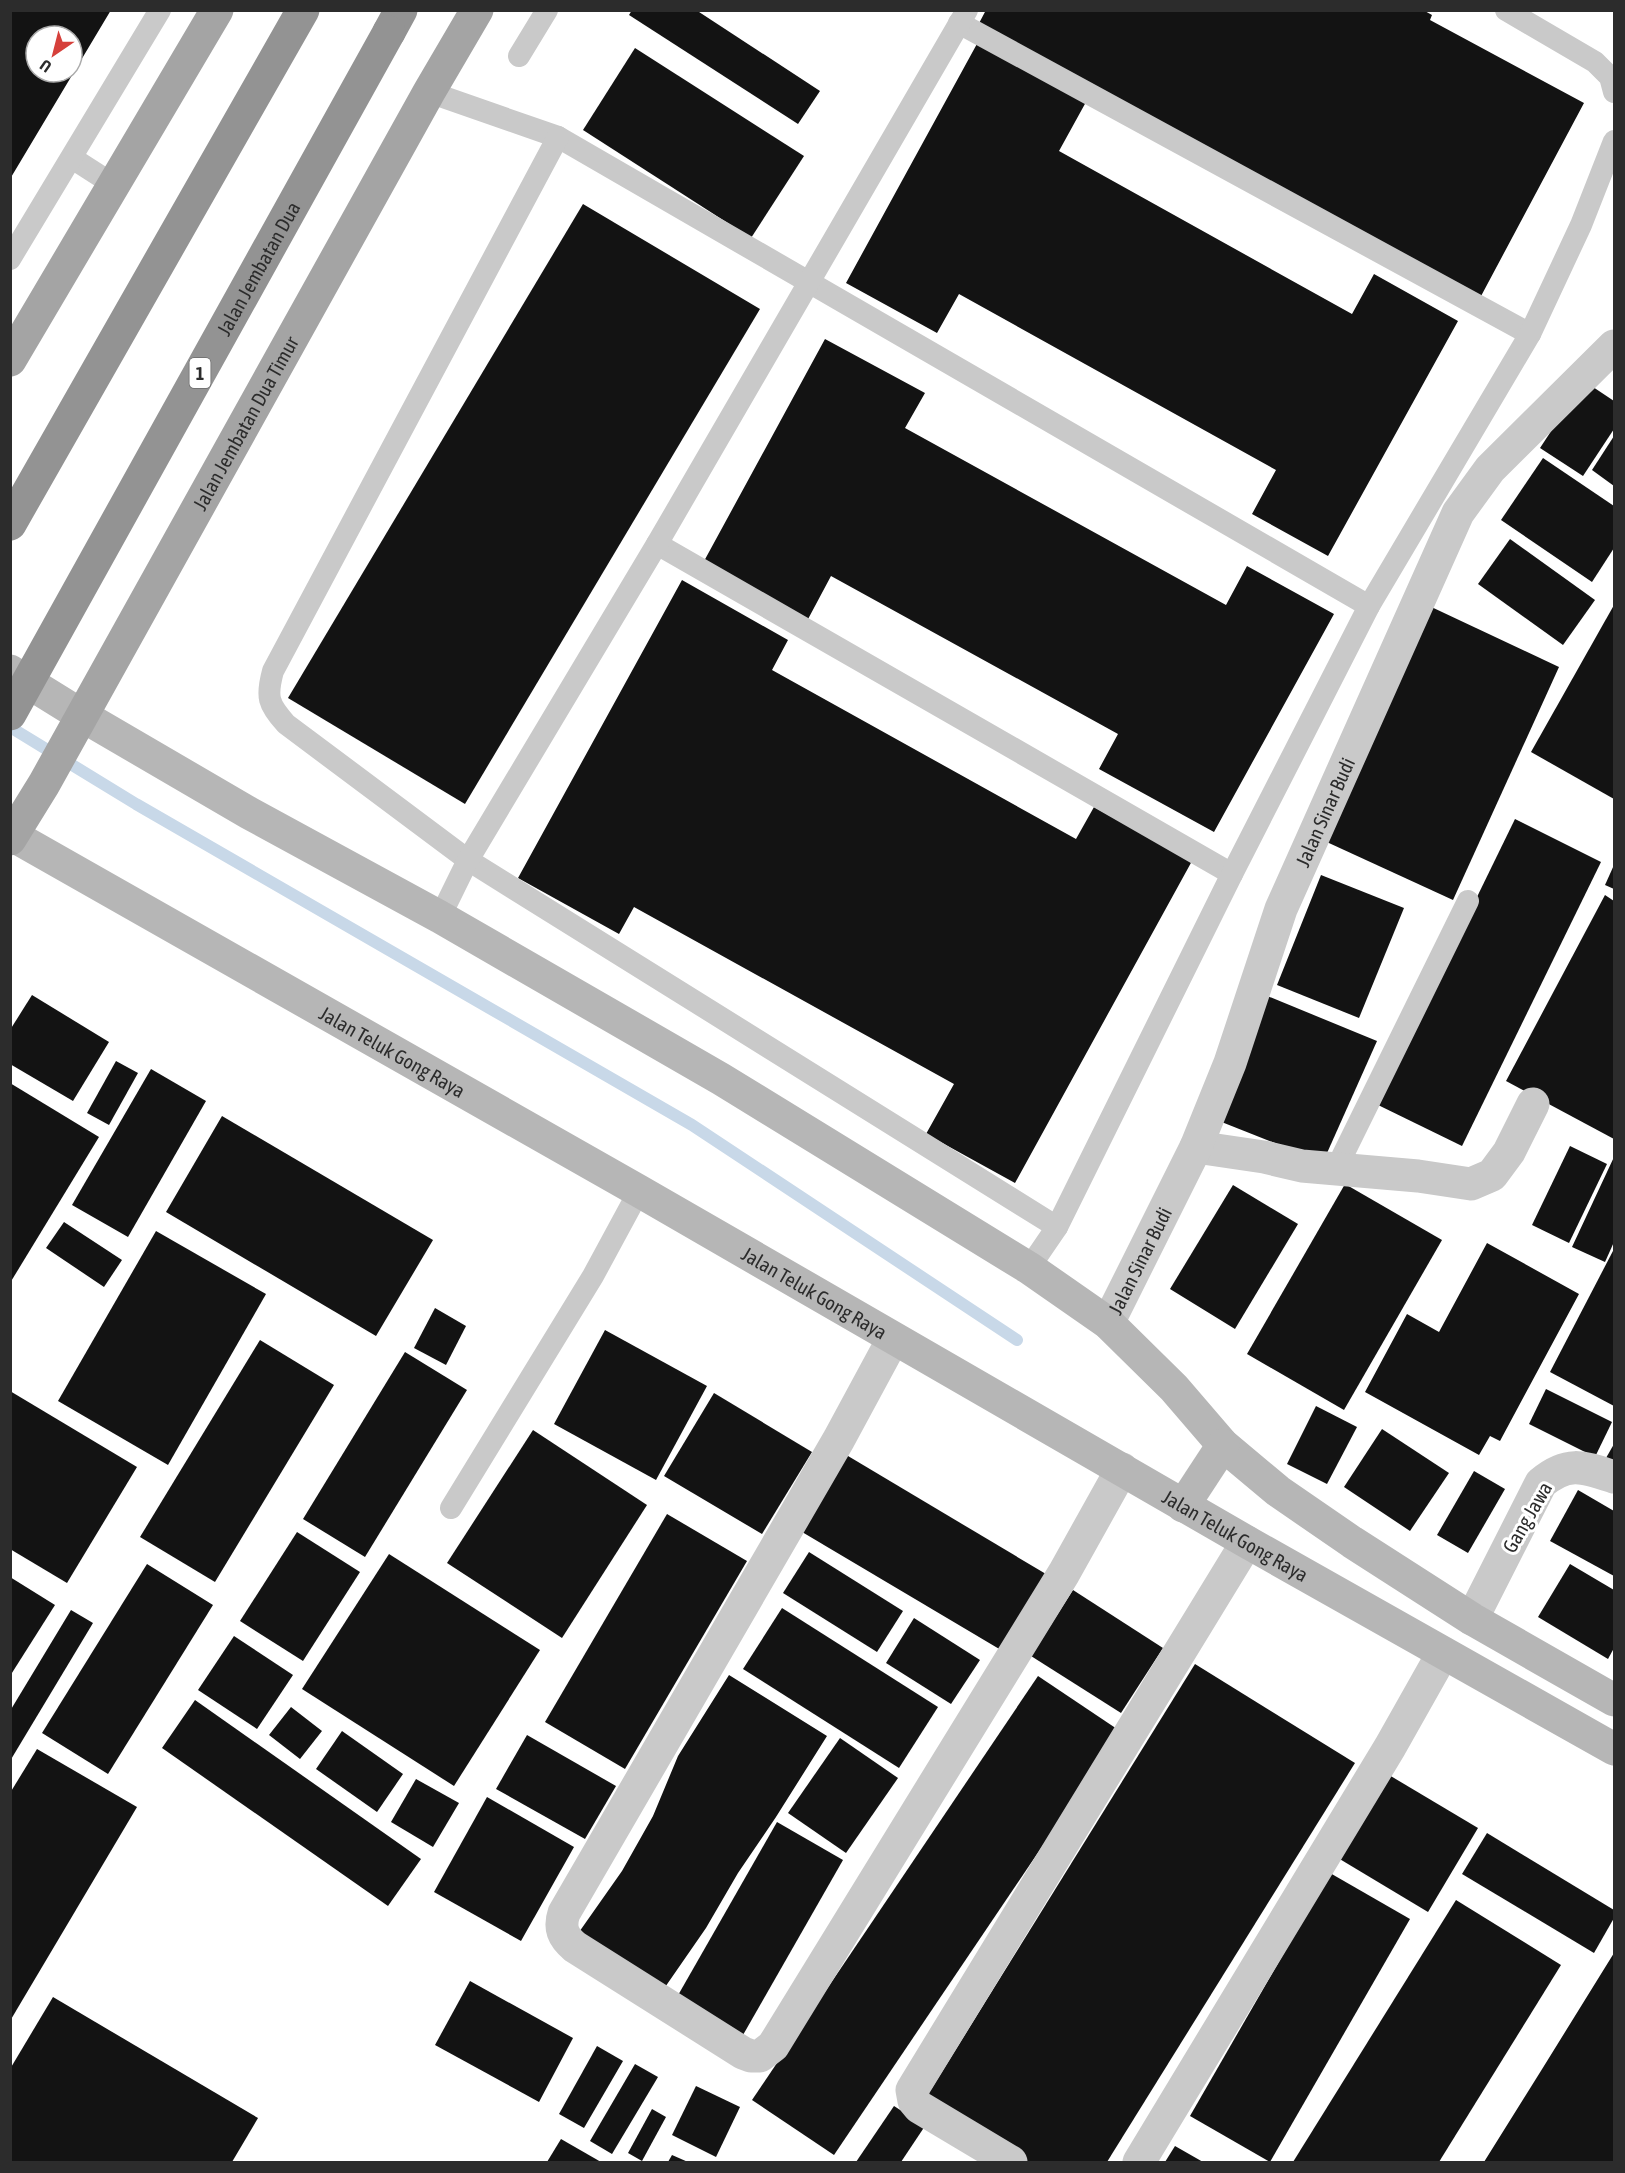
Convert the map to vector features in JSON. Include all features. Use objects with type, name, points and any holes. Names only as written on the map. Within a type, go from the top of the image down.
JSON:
[{"type":"highway","points":[[10,524],[303,10]]},
{"type":"highway","name":"Jalan Jembatan Dua","points":[[10,714],[401,10]]},
{"type":"main road","points":[[10,360],[217,10]]},
{"type":"main road","name":"Jalan Jembatan Dua Timur","points":[[11,836],[47,777],[477,10]]},
{"type":"main road","points":[[10,671],[249,813],[440,917],[721,1079],[1029,1269],[1108,1323],[1174,1388],[1223,1445],[1278,1491],[1352,1542],[1472,1619],[1614,1700]]},
{"type":"main road","name":"Jalan Teluk Gong Raya","points":[[11,836],[639,1191],[1184,1506],[1614,1749]]},
{"type":"main road","points":[[1184,1506],[1223,1445]]},
{"type":"street","name":"Jalan Sinar Budi","points":[[1108,1323],[1196,1147],[1230,1063],[1281,909],[1458,513],[1490,469],[1614,346]]},
{"type":"street","points":[[1196,1147],[1264,1157],[1302,1166],[1418,1176],[1471,1184],[1492,1175],[1503,1160],[1533,1104]]},
{"type":"street","points":[[893,1339],[839,1439],[564,1912],[562,1921],[562,1931],[567,1941],[575,1947],[743,2053],[760,2056],[772,2046],[1064,1573],[1122,1469]]},
{"type":"street","name":"Gang Jawa","points":[[1472,1619],[1541,1484],[1550,1476],[1574,1466],[1614,1477]]},
{"type":"street","points":[[1011,2163],[919,2106],[914,2101],[912,2090],[1247,1542]]},
{"type":"street","points":[[1139,2163],[1390,1746],[1443,1653]]},
{"type":"lane","points":[[10,259],[160,10]]},
{"type":"lane","points":[[1506,10],[1595,62],[1610,77],[1614,92]]},
{"type":"lane","points":[[519,56],[537,14]]},
{"type":"lane","points":[[440,917],[468,860],[657,544],[963,17],[1530,334]]},
{"type":"lane","points":[[429,92],[558,137],[1369,606]]},
{"type":"lane","points":[[558,137],[273,670],[268,690],[273,709],[286,724],[468,860],[1057,1227]]},
{"type":"lane","points":[[1029,1269],[1057,1227],[1232,874],[1369,606],[1530,334],[1581,225],[1614,141]]},
{"type":"lane","points":[[72,158],[114,185]]},
{"type":"lane","points":[[657,544],[1232,874]]},
{"type":"lane","points":[[1335,1169],[1468,901]]},
{"type":"lane","points":[[451,1508],[593,1276],[639,1191]]},
{"type":"building","points":[[10,10],[111,10],[84,55],[84,24],[24,24],[24,84],[67,84],[10,179]]},
{"type":"building","points":[[632,10],[696,10],[820,91],[798,124],[629,15]]},
{"type":"building","points":[[986,10],[1423,10],[1432,15],[1430,20],[1584,103],[1480,298],[976,29]]},
{"type":"building","points":[[978,42],[1086,102],[1059,151],[1352,314],[1374,274],[1458,321],[1328,556],[1252,514],[1276,470],[959,294],[937,333],[846,283]]},
{"type":"building","points":[[635,48],[804,156],[751,238],[583,130]]},
{"type":"building","points":[[583,204],[760,309],[465,804],[288,698]]},
{"type":"building","points":[[825,339],[925,393],[905,428],[1226,605],[1247,566],[1334,614],[1214,832],[1099,769],[1118,734],[831,576],[807,621],[703,563]]},
{"type":"building","points":[[1584,381],[1614,401],[1614,429],[1583,476],[1540,448]]},
{"type":"building","points":[[1614,436],[1614,486],[1592,470]]},
{"type":"building","points":[[1543,458],[1614,506],[1614,548],[1592,582],[1501,520]]},
{"type":"building","points":[[1510,539],[1595,600],[1563,645],[1478,584]]},
{"type":"building","points":[[682,580],[788,640],[772,670],[1076,839],[1094,807],[1192,861],[1015,1183],[926,1134],[954,1084],[634,907],[619,934],[518,878]]},
{"type":"building","points":[[1425,604],[1559,667],[1453,900],[1318,838]]},
{"type":"building","points":[[1614,605],[1614,799],[1531,752]]},
{"type":"building","points":[[1515,819],[1601,862],[1462,1146],[1376,1104]]},
{"type":"building","points":[[1614,865],[1614,889],[1605,885]]},
{"type":"building","points":[[1321,875],[1404,908],[1359,1018],[1277,985]]},
{"type":"building","points":[[1605,895],[1614,901],[1614,1139],[1506,1081]]},
{"type":"building","points":[[32,995],[109,1042],[73,1101],[10,1064],[10,1030]]},
{"type":"building","points":[[1265,995],[1377,1041],[1323,1162],[1214,1119]]},
{"type":"building","points":[[116,1061],[138,1073],[109,1125],[87,1113]]},
{"type":"building","points":[[151,1069],[206,1101],[128,1237],[72,1205]]},
{"type":"building","points":[[10,1083],[99,1137],[10,1283]]},
{"type":"building","points":[[222,1116],[433,1240],[376,1336],[166,1212]]},
{"type":"building","points":[[1570,1146],[1607,1164],[1569,1243],[1532,1225]]},
{"type":"building","points":[[1614,1157],[1614,1242],[1605,1262],[1572,1247]]},
{"type":"building","points":[[1345,1184],[1442,1240],[1344,1410],[1247,1354]]},
{"type":"building","points":[[1233,1185],[1298,1224],[1235,1329],[1170,1289]]},
{"type":"building","points":[[64,1222],[122,1260],[104,1287],[46,1248]]},
{"type":"building","points":[[156,1231],[266,1294],[168,1465],[58,1401]]},
{"type":"building","points":[[1487,1243],[1579,1294],[1500,1441],[1490,1436],[1479,1455],[1365,1392],[1407,1314],[1439,1332]]},
{"type":"building","points":[[1614,1249],[1614,1406],[1550,1372]]},
{"type":"building","points":[[435,1308],[466,1326],[446,1365],[414,1348]]},
{"type":"building","points":[[605,1330],[707,1386],[656,1480],[554,1424]]},
{"type":"building","points":[[260,1340],[334,1385],[215,1582],[140,1537]]},
{"type":"building","points":[[405,1352],[467,1390],[365,1557],[303,1519]]},
{"type":"building","points":[[1546,1389],[1612,1422],[1595,1457],[1529,1424]]},
{"type":"building","points":[[10,1391],[137,1467],[67,1583],[10,1549]]},
{"type":"building","points":[[714,1393],[812,1452],[762,1534],[664,1476]]},
{"type":"building","points":[[1316,1406],[1357,1427],[1327,1484],[1287,1464]]},
{"type":"building","points":[[1382,1429],[1449,1473],[1410,1531],[1344,1487]]},
{"type":"building","points":[[533,1430],[647,1505],[562,1638],[447,1563]]},
{"type":"building","points":[[1614,1444],[1614,1463],[1606,1458]]},
{"type":"building","points":[[843,1453],[1051,1577],[1006,1653],[797,1529]]},
{"type":"building","points":[[1474,1471],[1505,1489],[1468,1553],[1437,1535]]},
{"type":"building","points":[[1578,1490],[1614,1511],[1614,1576],[1550,1541]]},
{"type":"building","points":[[667,1514],[747,1561],[625,1769],[545,1722]]},
{"type":"building","points":[[297,1532],[360,1572],[303,1661],[240,1621]]},
{"type":"building","points":[[809,1552],[903,1611],[877,1652],[783,1593]]},
{"type":"building","points":[[389,1554],[540,1650],[454,1786],[302,1689]]},
{"type":"building","points":[[147,1564],[213,1605],[108,1774],[42,1733]]},
{"type":"building","points":[[1570,1564],[1614,1590],[1614,1648],[1608,1659],[1538,1617]]},
{"type":"building","points":[[10,1577],[55,1605],[10,1676]]},
{"type":"building","points":[[1073,1590],[1163,1648],[1121,1713],[1031,1656]]},
{"type":"building","points":[[782,1608],[938,1707],[899,1768],[743,1669]]},
{"type":"building","points":[[71,1610],[93,1623],[10,1761],[10,1711]]},
{"type":"building","points":[[914,1618],[980,1660],[951,1704],[886,1663]]},
{"type":"building","points":[[234,1636],[293,1675],[257,1729],[198,1690]]},
{"type":"building","points":[[1195,1664],[1355,1763],[1107,2162],[1016,2162],[922,2104]]},
{"type":"building","points":[[729,1675],[827,1736],[738,1873],[706,1928],[661,1993],[577,1935],[622,1871],[653,1816],[678,1756]]},
{"type":"building","points":[[1038,1676],[1120,1731],[834,2155],[752,2100]]},
{"type":"building","points":[[195,1700],[421,1859],[388,1906],[162,1748]]},
{"type":"building","points":[[291,1707],[322,1731],[300,1759],[269,1735]]},
{"type":"building","points":[[342,1731],[403,1774],[377,1812],[316,1769]]},
{"type":"building","points":[[527,1735],[616,1786],[585,1839],[496,1789]]},
{"type":"building","points":[[840,1738],[898,1778],[846,1853],[788,1813]]},
{"type":"building","points":[[37,1749],[137,1807],[10,2021],[10,1793]]},
{"type":"building","points":[[1389,1775],[1478,1828],[1428,1912],[1338,1858]]},
{"type":"building","points":[[416,1779],[459,1803],[433,1847],[391,1822]]},
{"type":"building","points":[[487,1797],[574,1847],[521,1941],[434,1892]]},
{"type":"building","points":[[777,1822],[843,1860],[743,2035],[677,1997]]},
{"type":"building","points":[[1487,1833],[1614,1910],[1614,1918],[1594,1953],[1462,1874]]},
{"type":"building","points":[[1330,1873],[1410,1919],[1270,2162],[1190,2116]]},
{"type":"building","points":[[1456,1900],[1561,1965],[1439,2162],[1293,2162]]},
{"type":"building","points":[[1614,1953],[1614,2162],[1484,2162],[1544,2066]]},
{"type":"building","points":[[470,1981],[573,2038],[539,2102],[435,2045]]},
{"type":"building","points":[[53,1997],[258,2118],[232,2162],[10,2162],[10,2069]]},
{"type":"building","points":[[597,2046],[623,2061],[584,2128],[559,2114]]},
{"type":"building","points":[[635,2064],[658,2077],[612,2154],[590,2141]]},
{"type":"building","points":[[696,2086],[740,2107],[716,2157],[672,2135]]},
{"type":"building","points":[[894,2106],[925,2126],[901,2162],[856,2162]]},
{"type":"building","points":[[652,2109],[666,2117],[642,2161],[628,2153]]},
{"type":"building","points":[[561,2139],[601,2162],[547,2162]]},
{"type":"building","points":[[1175,2146],[1203,2162],[1165,2162]]},
{"type":"building","points":[[672,2155],[688,2162],[668,2162]]},
{"type":"waterway","points":[[10,727],[136,804],[692,1125],[1017,1340]]}]
